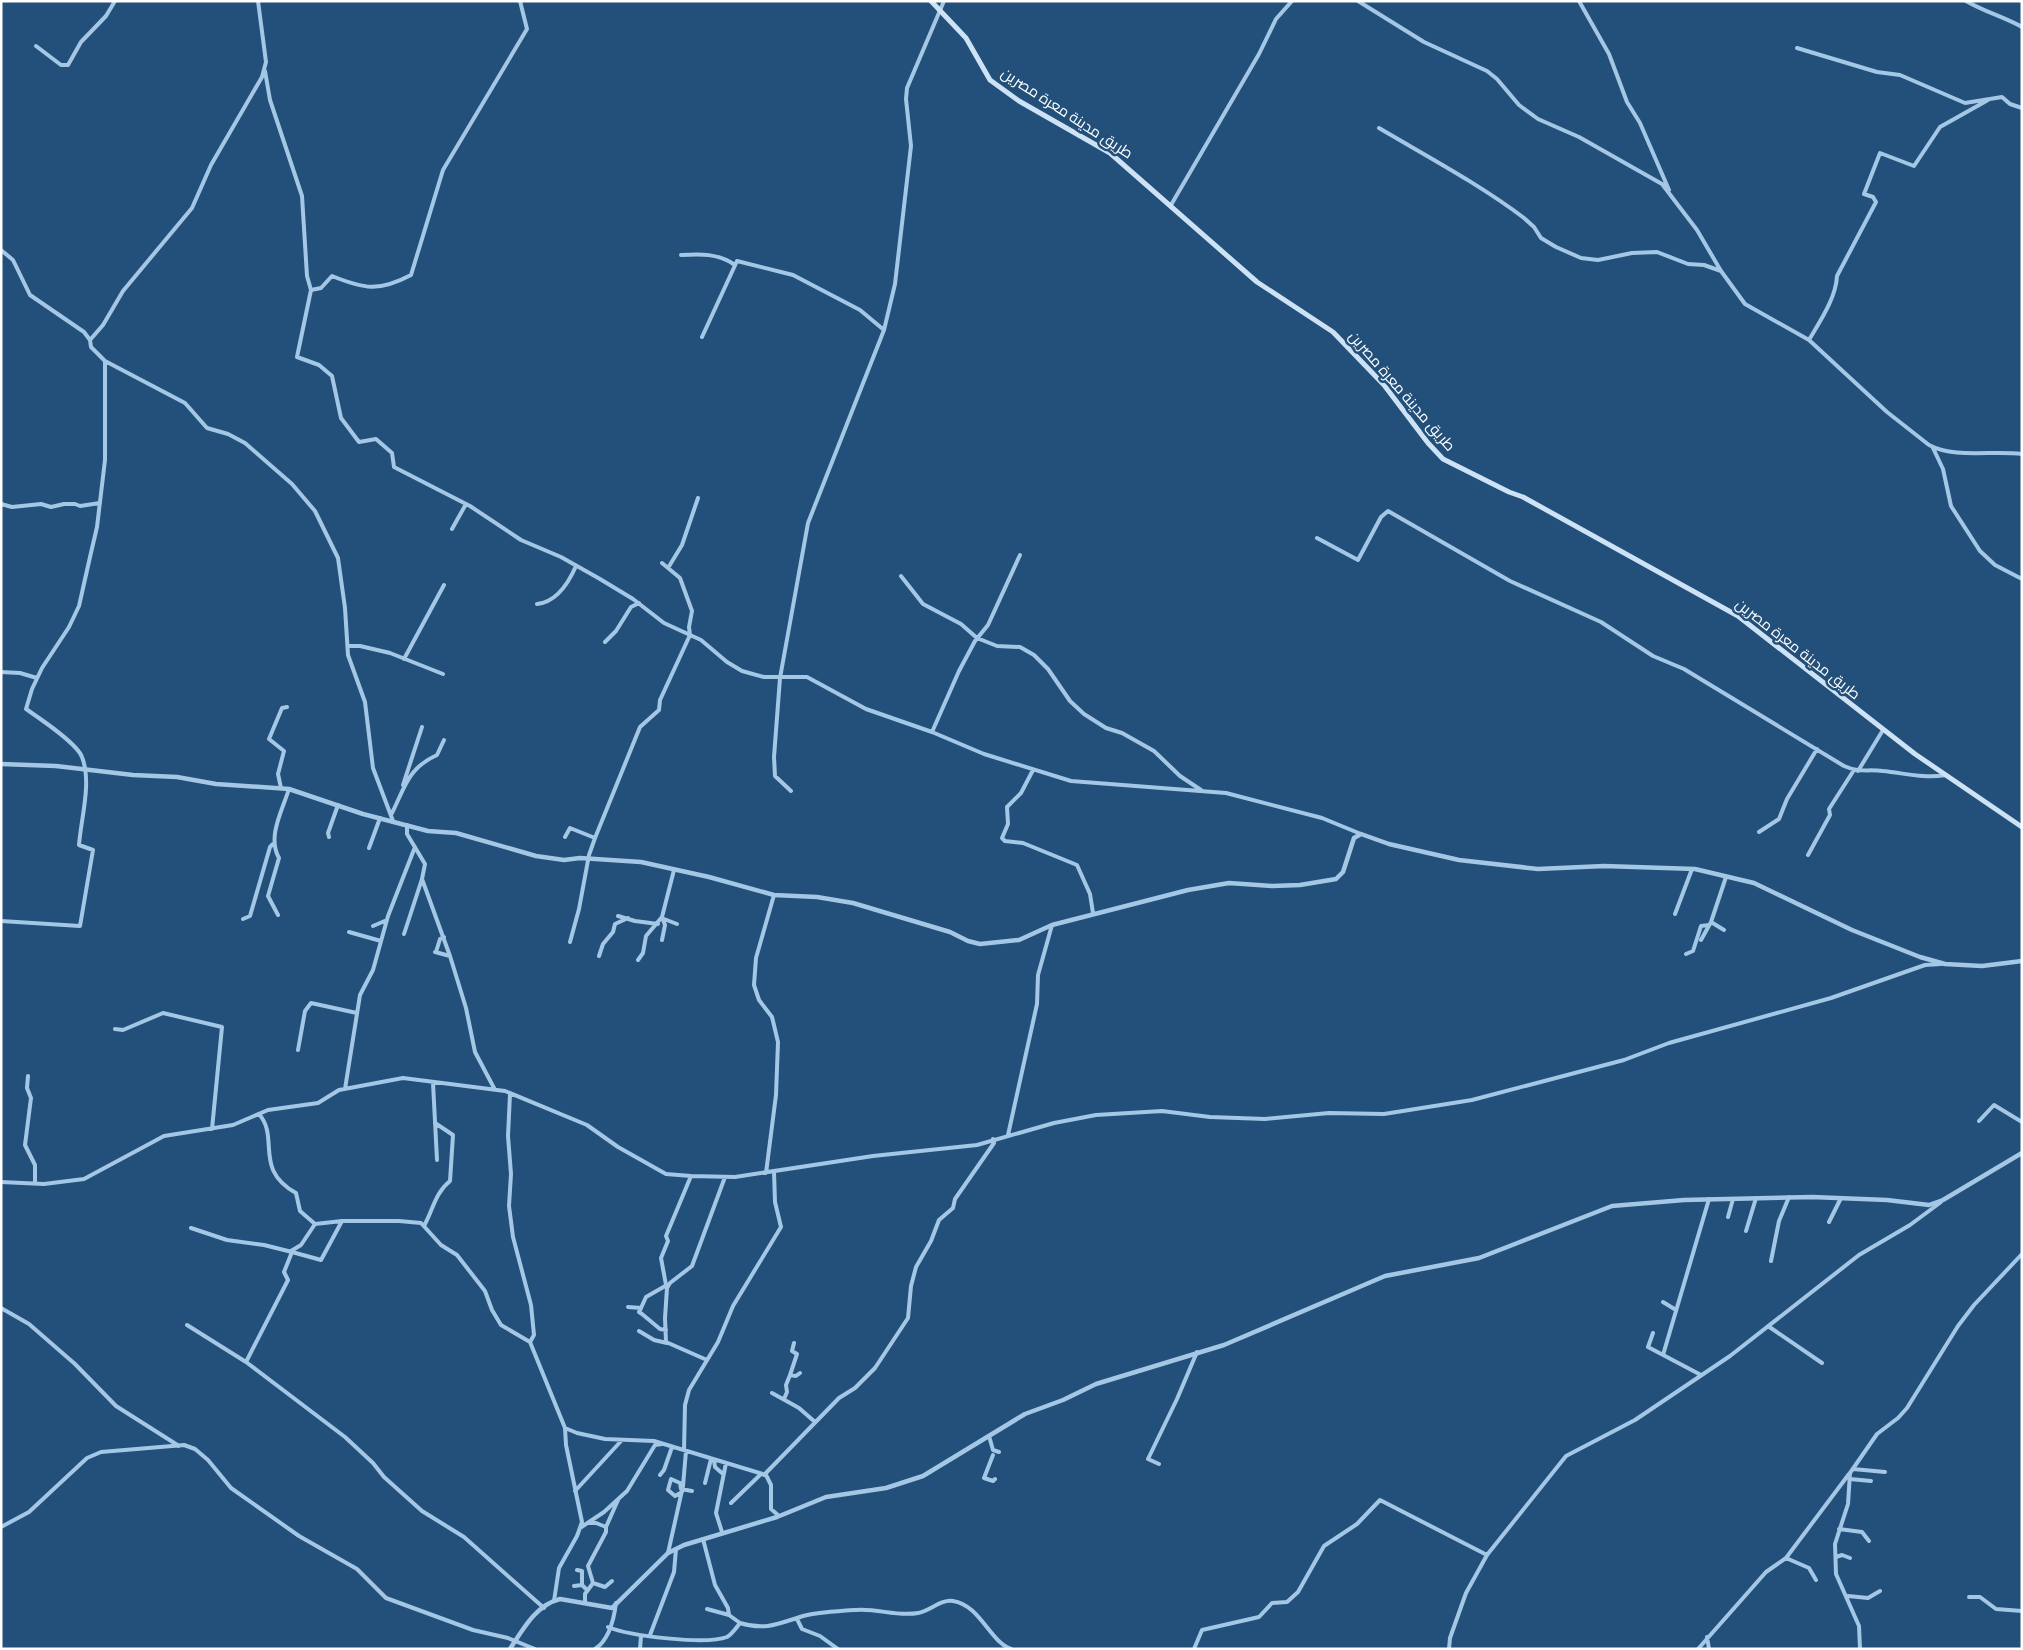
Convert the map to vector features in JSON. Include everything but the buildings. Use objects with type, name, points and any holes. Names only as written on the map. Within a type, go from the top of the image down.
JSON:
[{"type":"main road","name":"طريق مدينة معرة مصرين","points":[[931,1],[966,38],[990,80],[1020,101],[1110,153],[1257,282],[1333,332],[1384,385],[1428,443],[1443,459],[1523,497],[1734,613],[1883,730],[2022,827]]},
{"type":"street","points":[[36,46],[61,65],[68,65],[81,42],[106,16],[115,1]]},
{"type":"street","points":[[258,1],[270,100],[302,196],[307,276],[311,290],[297,357],[319,365],[332,376],[341,418],[349,432],[359,442],[376,439],[392,453],[394,467],[466,504],[521,540],[576,566],[638,603],[664,623],[711,646],[727,662],[742,671],[764,677],[807,677],[816,680],[866,709],[932,732],[984,754],[1033,770],[1083,783],[1226,793],[1339,823],[1361,834],[1398,846],[1459,860],[1528,868],[1554,869],[1604,866],[1692,869],[1754,883],[1885,944],[1945,964]]},
{"type":"street","points":[[311,290],[321,288],[332,276],[347,283],[378,288],[392,285],[412,275],[442,170],[527,29],[520,1]]},
{"type":"street","points":[[791,791],[779,781],[773,772],[780,678],[808,523],[884,330],[895,284],[911,146],[906,100],[907,88],[944,1]]},
{"type":"street","points":[[1171,205],[1259,54],[1276,19],[1292,1]]},
{"type":"street","points":[[1358,1],[1424,42],[1487,71],[1526,111],[1627,163],[1662,184],[1670,192],[1697,230],[1745,304],[1809,340],[1905,428],[1932,447],[1963,452],[2022,454]]},
{"type":"street","points":[[1579,1],[1609,54],[1627,102],[1640,123],[1670,192]]},
{"type":"street","points":[[1966,1],[1992,14],[2008,18],[2022,27]]},
{"type":"street","points":[[1797,48],[1877,72],[1900,75],[1965,103],[2002,97],[2010,104],[2022,108]]},
{"type":"street","points":[[90,340],[103,325],[123,291],[192,208],[211,164],[265,71]]},
{"type":"street","points":[[1809,340],[1825,313],[1837,286],[1837,276],[1876,202],[1873,197],[1864,194],[1880,153],[1914,166],[1940,127],[1988,100]]},
{"type":"street","points":[[1379,128],[1402,144],[1453,170],[1488,193],[1530,223],[1541,238],[1569,254],[1598,260],[1632,253],[1657,252],[1688,264],[1704,265],[1722,271]]},
{"type":"street","points":[[1,250],[13,260],[30,295],[84,332],[90,340],[91,347],[105,361],[185,403],[207,428],[228,434],[245,443],[292,484],[315,511],[338,558],[346,608],[348,656],[365,702],[373,768],[392,813],[393,821]]},
{"type":"street","points":[[681,255],[704,253],[729,261],[735,265]]},
{"type":"street","points":[[702,337],[737,261],[793,275],[860,310],[884,330]]},
{"type":"street","points":[[1,921],[80,926],[93,850],[79,845],[85,769],[82,755],[57,732],[26,709],[37,678],[79,606],[100,503],[106,430],[104,409],[105,361]]},
{"type":"street","points":[[1932,447],[1943,469],[1951,506],[1980,552],[1994,565],[2022,579]]},
{"type":"street","points":[[668,568],[682,546],[698,498]]},
{"type":"street","points":[[1,504],[12,507],[41,504],[52,507],[64,504],[80,506],[100,503]]},
{"type":"street","points":[[452,529],[466,504]]},
{"type":"street","points":[[1317,538],[1358,560],[1381,517],[1388,511],[1510,581],[1559,605],[1601,622],[1654,656],[1684,668],[1856,771],[1878,770],[1931,778],[1948,775]]},
{"type":"street","points":[[932,732],[959,670],[977,638],[988,626],[1020,555]]},
{"type":"street","points":[[570,942],[595,838],[640,727],[659,710],[660,700],[690,635],[692,608],[680,578],[662,563]]},
{"type":"street","points":[[537,604],[560,593],[570,580],[576,566]]},
{"type":"street","points":[[901,576],[923,604],[961,624],[977,638],[997,646],[1020,646],[1034,655],[1048,669],[1070,701],[1084,714],[1097,723],[1154,751],[1180,776],[1201,790]]},
{"type":"street","points":[[404,659],[444,585]]},
{"type":"street","points":[[605,642],[616,631],[631,607],[638,603]]},
{"type":"street","points":[[348,646],[360,646],[404,659],[443,674]]},
{"type":"street","points":[[1,672],[20,673],[37,678]]},
{"type":"street","points":[[281,788],[278,774],[284,752],[269,738],[282,708],[287,707]]},
{"type":"street","points":[[392,813],[422,727]]},
{"type":"street","points":[[1808,855],[1830,815],[1829,809],[1883,730]]},
{"type":"street","points":[[402,787],[418,767],[437,755],[444,740]]},
{"type":"street","points":[[1758,832],[1779,819],[1787,799],[1817,749]]},
{"type":"street","points":[[1,764],[85,769],[133,775],[177,777],[216,784],[289,789],[428,831],[456,833],[544,858],[641,862],[717,879],[774,895],[817,897],[853,903],[950,932],[968,941],[980,944],[1019,940],[1052,925],[1188,890],[1229,883],[1272,886],[1300,885],[1336,879],[1343,872],[1354,838],[1361,834]]},
{"type":"street","points":[[1033,770],[1022,794],[1006,809],[1008,824],[1002,838],[1005,842],[1023,842],[1078,865],[1090,894],[1093,913]]},
{"type":"street","points":[[243,919],[250,916],[289,789]]},
{"type":"street","points":[[329,837],[328,832],[338,805]]},
{"type":"street","points":[[369,848],[380,818]]},
{"type":"street","points":[[404,934],[425,864],[408,834],[407,825]]},
{"type":"street","points":[[565,837],[570,828],[595,838]]},
{"type":"street","points":[[273,844],[279,858],[268,896],[278,914]]},
{"type":"street","points":[[345,1088],[360,995],[373,970],[387,920],[415,847]]},
{"type":"street","points":[[1675,914],[1692,869]]},
{"type":"street","points":[[662,940],[663,918],[674,870]]},
{"type":"street","points":[[1702,940],[1710,924],[1726,877]]},
{"type":"street","points":[[422,879],[444,937],[466,1008],[475,1052],[494,1088]]},
{"type":"street","points":[[766,1174],[776,1095],[778,1042],[772,1017],[759,1000],[754,984],[756,958],[774,895]]},
{"type":"street","points":[[618,916],[658,924]]},
{"type":"street","points":[[601,950],[613,932],[615,924],[628,918]]},
{"type":"street","points":[[638,960],[643,953],[646,936],[663,918]]},
{"type":"street","points":[[663,918],[677,924]]},
{"type":"street","points":[[373,926],[387,920]]},
{"type":"street","points":[[1686,954],[1692,951],[1701,926],[1710,924],[1724,930]]},
{"type":"street","points":[[1008,1135],[1037,1004],[1038,975],[1052,925]]},
{"type":"street","points":[[350,932],[381,941]]},
{"type":"street","points":[[444,937],[440,940],[435,952],[450,956]]},
{"type":"street","points":[[1,1182],[34,1183],[84,1179],[164,1136],[212,1130],[268,1110],[318,1103],[345,1088],[403,1078],[433,1083],[494,1088],[587,1125],[618,1147],[666,1174],[691,1176],[725,1177],[766,1174],[872,1156],[977,1144],[1096,1115],[1162,1111],[1210,1117],[1265,1119],[1329,1113],[1384,1114],[1472,1100],[1624,1060],[1669,1043],[1831,998],[1925,966],[1945,964],[1982,966],[2022,961]]},
{"type":"street","points":[[298,1050],[305,1010],[311,1003],[357,1013]]},
{"type":"street","points":[[114,1029],[123,1030],[163,1014],[222,1027],[212,1130]]},
{"type":"street","points":[[28,1076],[27,1088],[31,1098],[25,1145],[35,1165],[34,1183]]},
{"type":"street","points":[[433,1083],[437,1160]]},
{"type":"street","points":[[510,1094],[508,1136],[511,1174],[509,1206],[514,1237],[531,1305],[534,1335],[530,1342]]},
{"type":"street","points":[[1979,1121],[1994,1105],[2022,1122]]},
{"type":"street","points":[[259,1114],[264,1120],[267,1132],[269,1160],[280,1182],[296,1193],[300,1211],[315,1224],[342,1221],[421,1223],[442,1244],[457,1255],[485,1291],[492,1310],[501,1325],[530,1342],[565,1428],[582,1522],[578,1530],[578,1536],[559,1568],[554,1601]]},
{"type":"street","points":[[424,1226],[432,1212],[439,1190],[450,1181],[452,1135],[435,1122]]},
{"type":"street","points":[[731,1503],[839,1398],[855,1388],[875,1368],[908,1318],[911,1286],[916,1267],[931,1241],[939,1220],[953,1208],[955,1199],[994,1143],[993,1139]]},
{"type":"street","points":[[1449,1649],[1452,1630],[1466,1593],[1487,1555],[1566,1456],[1635,1420],[1730,1356],[1859,1255],[1910,1225],[1943,1200],[2022,1153]]},
{"type":"street","points":[[668,1553],[684,1477],[685,1405],[689,1390],[718,1342],[733,1306],[781,1227],[775,1202],[774,1172]]},
{"type":"street","points":[[667,1343],[667,1285],[661,1258],[668,1246],[666,1236],[691,1176]]},
{"type":"street","points":[[666,1330],[660,1329],[639,1312],[646,1297],[667,1285],[692,1266],[725,1177]]},
{"type":"street","points":[[510,1649],[536,1612],[554,1601],[560,1599],[612,1608],[668,1553],[676,1549],[722,1532],[779,1516],[826,1497],[886,1488],[923,1476],[1025,1414],[1063,1400],[1096,1384],[1224,1345],[1385,1276],[1479,1258],[1612,1206],[1709,1199],[1789,1197],[1841,1198],[1929,1205],[1943,1200]]},
{"type":"street","points":[[1771,1261],[1779,1221],[1789,1197]]},
{"type":"street","points":[[1746,1231],[1756,1198]]},
{"type":"street","points":[[1829,1222],[1841,1198]]},
{"type":"street","points":[[1663,1355],[1709,1199]]},
{"type":"street","points":[[1728,1217],[1733,1199]]},
{"type":"street","points":[[191,1228],[227,1240],[264,1244],[321,1260],[342,1221]]},
{"type":"street","points":[[246,1362],[288,1280],[284,1272],[292,1252],[301,1245],[315,1224]]},
{"type":"street","points":[[1698,1649],[1766,1572],[1786,1558],[1822,1509],[1838,1492],[1877,1434],[1898,1418],[1907,1408],[1958,1326],[1974,1305],[2022,1254]]},
{"type":"street","points":[[1664,1302],[1676,1310]]},
{"type":"street","points":[[628,1307],[641,1308]]},
{"type":"street","points":[[1,1308],[29,1324],[116,1406],[179,1446]]},
{"type":"street","points":[[187,1325],[246,1362],[345,1437],[373,1463],[384,1477],[422,1511],[464,1537],[544,1608]]},
{"type":"street","points":[[1768,1326],[1822,1363]]},
{"type":"street","points":[[639,1331],[654,1340],[667,1343],[707,1360]]},
{"type":"street","points":[[1653,1333],[1648,1347],[1701,1375]]},
{"type":"street","points":[[784,1399],[787,1392],[786,1385],[797,1354],[792,1351],[794,1343]]},
{"type":"street","points":[[1160,1464],[1148,1460],[1197,1352]]},
{"type":"street","points":[[790,1375],[796,1376],[800,1373]]},
{"type":"street","points":[[772,1393],[807,1413],[815,1422]]},
{"type":"street","points":[[565,1428],[586,1435],[622,1440],[654,1441],[762,1474],[770,1479],[771,1509],[779,1516]]},
{"type":"street","points":[[989,1436],[995,1456],[984,1478],[993,1481],[995,1479]]},
{"type":"street","points":[[575,1491],[622,1440]]},
{"type":"street","points":[[578,1530],[607,1509],[627,1490],[655,1445],[664,1444]]},
{"type":"street","points":[[1,1527],[29,1512],[87,1458],[101,1452],[179,1446],[195,1449],[208,1460],[231,1488],[299,1536],[357,1569],[386,1598],[473,1630],[515,1641],[535,1649]]},
{"type":"street","points":[[660,1475],[664,1470],[672,1446]]},
{"type":"street","points":[[713,1459],[715,1467],[723,1474]]},
{"type":"street","points":[[705,1483],[713,1459]]},
{"type":"street","points":[[722,1532],[716,1513],[726,1463]]},
{"type":"street","points":[[1851,1471],[1884,1472]]},
{"type":"street","points":[[1851,1471],[1848,1504],[1835,1544],[1836,1574],[1848,1596],[1859,1626],[1860,1649]]},
{"type":"street","points":[[682,1490],[680,1483],[684,1477]]},
{"type":"street","points":[[680,1483],[671,1479],[668,1490],[675,1496],[682,1490],[692,1491]]},
{"type":"street","points":[[1850,1479],[1870,1481]]},
{"type":"street","points":[[593,1583],[588,1566],[606,1532],[606,1527],[619,1498]]},
{"type":"street","points":[[1194,1649],[1202,1630],[1259,1617],[1272,1603],[1287,1602],[1302,1587],[1324,1546],[1357,1524],[1380,1500],[1487,1555]]},
{"type":"street","points":[[607,1509],[611,1515]]},
{"type":"street","points":[[588,1523],[596,1523],[606,1527]]},
{"type":"street","points":[[1839,1529],[1862,1532],[1868,1541]]},
{"type":"street","points":[[702,1539],[715,1585],[728,1608],[729,1615]]},
{"type":"street","points":[[650,1635],[674,1572],[676,1549]]},
{"type":"street","points":[[1836,1557],[1842,1555],[1850,1558]]},
{"type":"street","points":[[1786,1558],[1809,1568],[1816,1580]]},
{"type":"street","points":[[578,1570],[582,1571],[582,1585],[587,1590]]},
{"type":"street","points":[[593,1583],[605,1587],[612,1581]]},
{"type":"street","points":[[585,1603],[587,1590],[593,1583]]},
{"type":"street","points":[[574,1586],[582,1585]]},
{"type":"street","points":[[1848,1596],[1868,1598],[1880,1591]]},
{"type":"street","points":[[1969,1597],[1980,1597],[1996,1609],[2022,1612]]},
{"type":"street","points":[[707,1609],[729,1615],[740,1623],[750,1626],[774,1626],[813,1614],[856,1610],[912,1614],[932,1610],[943,1602],[951,1600],[982,1619],[1003,1645],[1011,1649]]},
{"type":"street","points":[[594,1649],[608,1633],[608,1627],[614,1618],[616,1603]]},
{"type":"street","points":[[797,1619],[802,1629],[820,1636],[838,1649]]},
{"type":"street","points":[[608,1627],[641,1636],[650,1635],[671,1639],[716,1639],[731,1634],[740,1623]]},
{"type":"street","points":[[640,1649],[641,1636]]},
{"type":"street","points":[[1707,1637],[1709,1649]]}]
